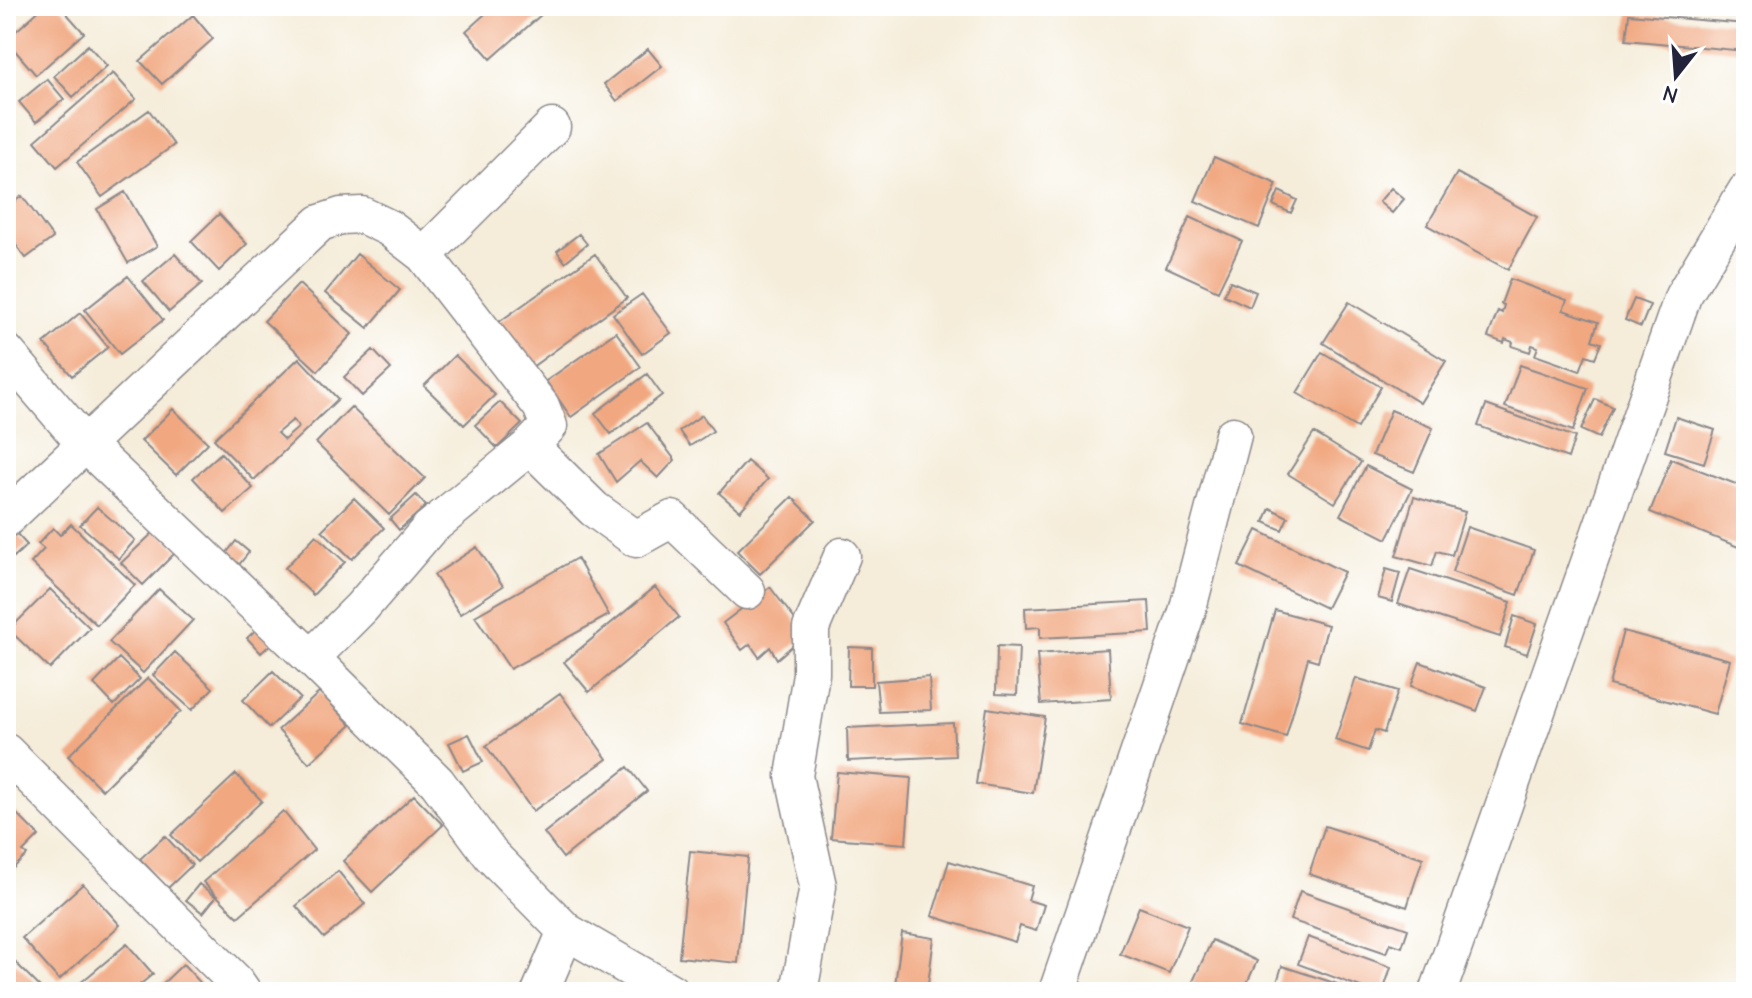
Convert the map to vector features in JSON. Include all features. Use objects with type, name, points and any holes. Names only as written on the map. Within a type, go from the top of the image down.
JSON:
[{"type":"street","points":[[424,255],[552,127]]},
{"type":"street","points":[[1438,992],[1683,296],[1746,191]]},
{"type":"street","points":[[6,519],[320,223],[341,216],[362,215],[389,228],[424,255],[541,406],[549,426],[530,446],[429,529],[361,608],[311,658]]},
{"type":"street","points":[[6,352],[84,443],[437,782],[491,855],[566,931],[671,992]]},
{"type":"street","points":[[1057,992],[1187,612],[1233,435]]},
{"type":"street","points":[[530,446],[594,509],[636,539],[672,519],[747,591]]},
{"type":"street","points":[[799,992],[818,886],[794,776],[811,674],[811,628],[842,556]]},
{"type":"street","points":[[6,752],[243,992]]},
{"type":"street","points":[[540,992],[566,931]]},
{"type":"building","points":[[44,6],[60,6],[84,33],[36,75],[6,40]]},
{"type":"building","points":[[494,6],[551,6],[491,59],[466,31]]},
{"type":"building","points":[[1629,14],[1746,24],[1745,51],[1626,40]]},
{"type":"building","points":[[193,15],[213,39],[162,84],[140,61]]},
{"type":"building","points":[[88,45],[107,66],[73,97],[54,76]]},
{"type":"building","points":[[648,49],[662,66],[617,101],[604,84]]},
{"type":"building","points":[[113,73],[136,99],[57,167],[35,141]]},
{"type":"building","points":[[47,79],[64,99],[36,122],[19,102]]},
{"type":"building","points":[[149,110],[174,145],[102,197],[77,162]]},
{"type":"building","points":[[1214,157],[1277,184],[1259,228],[1195,201]]},
{"type":"building","points":[[1457,173],[1537,217],[1508,270],[1427,225]]},
{"type":"building","points":[[1391,188],[1404,199],[1392,213],[1379,202]]},
{"type":"building","points":[[1279,191],[1297,200],[1291,213],[1273,205]]},
{"type":"building","points":[[125,192],[157,246],[128,263],[97,209]]},
{"type":"building","points":[[22,196],[53,238],[26,258],[6,232],[6,208]]},
{"type":"building","points":[[219,214],[247,244],[219,271],[191,241]]},
{"type":"building","points":[[1190,217],[1242,241],[1218,291],[1166,267]]},
{"type":"building","points":[[579,234],[587,244],[565,262],[557,251]]},
{"type":"building","points":[[175,254],[202,284],[169,312],[143,281]]},
{"type":"building","points":[[357,254],[400,290],[368,328],[325,293]]},
{"type":"building","points":[[595,254],[627,298],[532,367],[499,322]]},
{"type":"building","points":[[128,276],[163,320],[120,354],[85,310]]},
{"type":"building","points":[[1510,279],[1567,300],[1563,310],[1598,322],[1592,340],[1601,343],[1595,358],[1586,355],[1580,371],[1535,355],[1538,347],[1532,345],[1530,352],[1512,346],[1513,342],[1505,339],[1504,343],[1488,337],[1498,311],[1502,313],[1504,305],[1501,304]]},
{"type":"building","points":[[1230,281],[1256,292],[1250,307],[1224,295]]},
{"type":"building","points":[[299,284],[352,334],[318,371],[264,321]]},
{"type":"building","points":[[642,294],[671,333],[642,354],[613,314]]},
{"type":"building","points":[[1634,299],[1650,305],[1641,327],[1625,320]]},
{"type":"building","points":[[1349,302],[1446,361],[1420,403],[1323,343]]},
{"type":"building","points":[[80,313],[108,347],[72,376],[44,343]]},
{"type":"building","points":[[616,332],[641,367],[571,417],[546,381]]},
{"type":"building","points":[[373,350],[391,369],[362,396],[344,377]]},
{"type":"building","points":[[1322,352],[1381,387],[1357,428],[1297,393]]},
{"type":"building","points":[[455,355],[495,395],[464,425],[424,386]]},
{"type":"building","points":[[299,358],[338,399],[254,480],[214,439]],"holes":[[[293,420],[299,427],[284,440],[277,433]]]},
{"type":"building","points":[[1520,365],[1588,388],[1573,431],[1505,407]]},
{"type":"building","points":[[647,374],[662,395],[611,434],[595,413]]},
{"type":"building","points":[[1595,399],[1613,407],[1599,438],[1581,430]]},
{"type":"building","points":[[500,402],[522,424],[497,448],[475,425]]},
{"type":"building","points":[[1486,405],[1575,437],[1568,458],[1478,426]]},
{"type":"building","points":[[351,407],[425,478],[389,515],[316,443]]},
{"type":"building","points":[[173,409],[208,443],[176,475],[141,441]]},
{"type":"building","points":[[1391,410],[1433,428],[1414,472],[1372,455]]},
{"type":"building","points":[[702,415],[713,431],[690,446],[679,431]]},
{"type":"building","points":[[1676,417],[1715,430],[1704,463],[1665,451]]},
{"type":"building","points":[[647,423],[675,460],[658,478],[640,461],[616,482],[599,454]]},
{"type":"building","points":[[1314,433],[1361,462],[1335,503],[1288,474]]},
{"type":"building","points":[[221,453],[253,488],[225,513],[193,478]]},
{"type":"building","points":[[1671,459],[1746,488],[1746,550],[1650,512]]},
{"type":"building","points":[[747,461],[768,479],[740,511],[719,493]]},
{"type":"building","points":[[1366,466],[1412,489],[1387,539],[1340,515]]},
{"type":"building","points":[[416,495],[426,506],[399,530],[390,519]]},
{"type":"building","points":[[792,497],[815,520],[760,574],[737,551]]},
{"type":"building","points":[[1414,497],[1465,512],[1452,555],[1437,551],[1432,566],[1396,556]]},
{"type":"building","points":[[354,498],[384,528],[352,559],[322,530]]},
{"type":"building","points":[[97,507],[135,540],[119,559],[80,525]]},
{"type":"building","points":[[1270,508],[1288,517],[1282,530],[1264,522]]},
{"type":"building","points":[[71,524],[135,585],[97,625],[31,563],[44,549],[38,544],[53,528],[60,535]]},
{"type":"building","points":[[1467,527],[1534,550],[1518,595],[1452,572]]},
{"type":"building","points":[[157,529],[178,550],[143,585],[121,563]]},
{"type":"building","points":[[1257,530],[1344,572],[1326,608],[1239,566]]},
{"type":"building","points":[[16,533],[27,545],[14,557],[6,548],[6,542]]},
{"type":"building","points":[[316,535],[345,562],[313,595],[285,568]]},
{"type":"building","points":[[236,541],[249,552],[238,566],[225,555]]},
{"type":"building","points":[[477,547],[503,586],[460,614],[434,575]]},
{"type":"building","points":[[577,558],[609,615],[510,669],[475,616]]},
{"type":"building","points":[[1386,569],[1400,573],[1392,602],[1378,598]]},
{"type":"building","points":[[1410,569],[1511,602],[1500,637],[1398,604]]},
{"type":"building","points":[[655,587],[679,617],[589,692],[564,662]]},
{"type":"building","points":[[770,587],[806,634],[777,659],[770,647],[759,657],[750,644],[742,650],[723,623]]},
{"type":"building","points":[[50,589],[90,628],[50,669],[9,630]]},
{"type":"building","points":[[159,589],[193,620],[143,673],[109,642]]},
{"type":"building","points":[[1149,601],[1151,632],[1040,638],[1040,627],[1026,628],[1025,608]]},
{"type":"building","points":[[1275,610],[1328,625],[1318,661],[1308,658],[1286,737],[1242,724]]},
{"type":"building","points":[[1514,616],[1537,624],[1527,654],[1505,647]]},
{"type":"building","points":[[258,628],[272,643],[261,653],[247,638]]},
{"type":"building","points":[[1623,631],[1730,660],[1715,714],[1609,685]]},
{"type":"building","points":[[997,646],[1019,647],[1017,695],[996,694]]},
{"type":"building","points":[[849,647],[872,648],[872,686],[848,686]]},
{"type":"building","points":[[1108,649],[1111,699],[1041,704],[1037,654]]},
{"type":"building","points":[[175,652],[213,688],[192,710],[153,675]]},
{"type":"building","points":[[119,658],[140,679],[114,705],[94,684]]},
{"type":"building","points":[[1420,662],[1486,687],[1477,711],[1411,686]]},
{"type":"building","points":[[273,671],[300,698],[269,728],[243,700]]},
{"type":"building","points":[[929,677],[931,710],[879,712],[876,681]]},
{"type":"building","points":[[148,678],[181,711],[102,790],[68,756]]},
{"type":"building","points":[[1356,678],[1398,691],[1384,733],[1375,730],[1368,751],[1335,740]]},
{"type":"building","points":[[320,692],[351,725],[309,763],[278,730]]},
{"type":"building","points":[[560,693],[607,759],[533,811],[486,746]]},
{"type":"building","points":[[987,708],[1045,717],[1033,793],[976,784]]},
{"type":"building","points":[[953,723],[955,756],[848,761],[847,728]]},
{"type":"building","points":[[469,734],[483,762],[463,771],[449,743]]},
{"type":"building","points":[[628,767],[647,791],[563,858],[544,833]]},
{"type":"building","points":[[837,772],[911,778],[906,844],[831,838]]},
{"type":"building","points":[[236,774],[262,801],[197,862],[171,835]]},
{"type":"building","points":[[414,795],[443,825],[372,892],[343,861]]},
{"type":"building","points":[[6,803],[39,836],[23,852],[27,855],[6,875]]},
{"type":"building","points":[[283,811],[314,850],[238,917],[203,882]]},
{"type":"building","points":[[1325,826],[1423,858],[1407,907],[1309,874]]},
{"type":"building","points":[[165,836],[192,865],[168,888],[140,859]]},
{"type":"building","points":[[690,851],[748,857],[738,963],[679,957]]},
{"type":"building","points":[[949,861],[1032,886],[1028,900],[1044,905],[1036,931],[1020,926],[1015,942],[932,916]]},
{"type":"building","points":[[338,871],[365,904],[324,938],[296,906]]},
{"type":"building","points":[[83,884],[120,925],[59,980],[22,938]]},
{"type":"building","points":[[199,884],[216,897],[203,913],[186,900]]},
{"type":"building","points":[[1300,891],[1408,929],[1402,947],[1390,943],[1386,953],[1290,920]]},
{"type":"building","points":[[1139,907],[1188,926],[1169,973],[1120,954]]},
{"type":"building","points":[[902,933],[934,938],[927,992],[894,992]]},
{"type":"building","points":[[1308,937],[1391,967],[1383,992],[1374,992],[1298,964]]},
{"type":"building","points":[[1212,940],[1257,961],[1243,992],[1188,992]]},
{"type":"building","points":[[127,944],[153,974],[131,992],[76,992],[73,989]]},
{"type":"building","points":[[16,963],[45,992],[6,992],[6,973]]},
{"type":"building","points":[[183,964],[209,992],[154,992]]},
{"type":"building","points":[[1282,966],[1359,991],[1274,992]]}]
